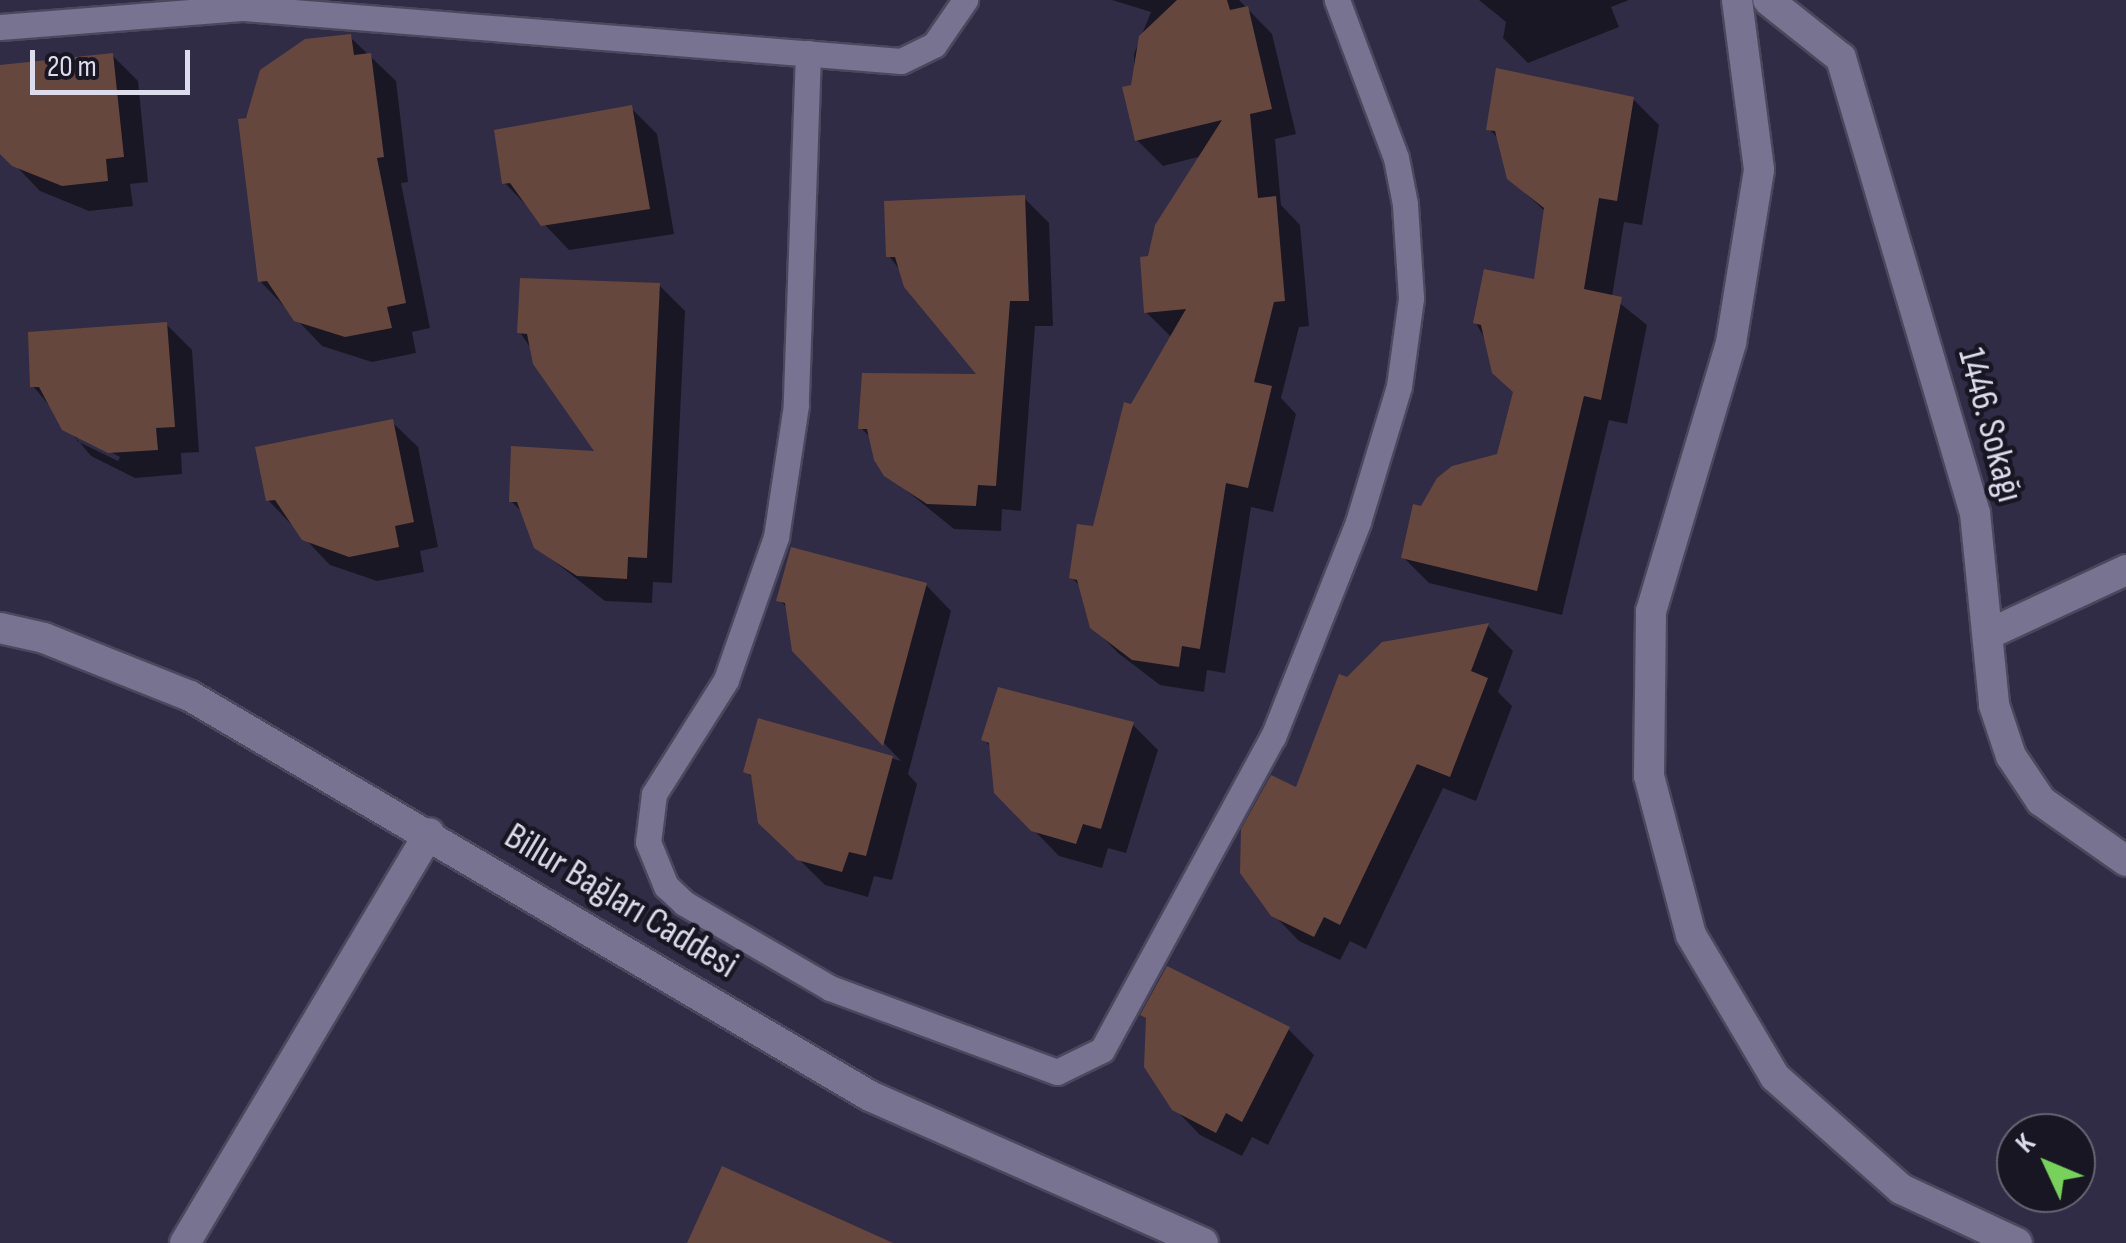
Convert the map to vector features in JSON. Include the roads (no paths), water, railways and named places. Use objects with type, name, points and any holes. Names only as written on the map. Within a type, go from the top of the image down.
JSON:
[{"type":"street","points":[[1737,0],[1759,170],[1731,343],[1651,611],[1649,776],[1691,935],[1774,1077],[1901,1189],[2017,1243]]},
{"type":"street","name":"1446. Sokağı","points":[[1768,0],[1841,58],[1975,512],[1991,633],[1994,705],[2010,756],[2041,801],[2126,861]]},
{"type":"street","points":[[1991,633],[2126,570]]},
{"type":"street","name":"Billur Bağları Caddesi","points":[[0,628],[44,638],[190,696],[429,833],[870,1096],[1203,1243]]},
{"type":"street","points":[[185,1243],[429,833]]},
{"type":"lane","points":[[0,27],[244,8],[900,61],[934,45],[965,0]]},
{"type":"lane","points":[[808,53],[796,405],[776,536],[726,680],[654,794],[648,842],[666,886],[684,903],[830,988],[1057,1072],[1102,1050],[1273,737],[1358,522],[1399,386],[1410,298],[1405,204],[1396,158],[1338,0]]}]
